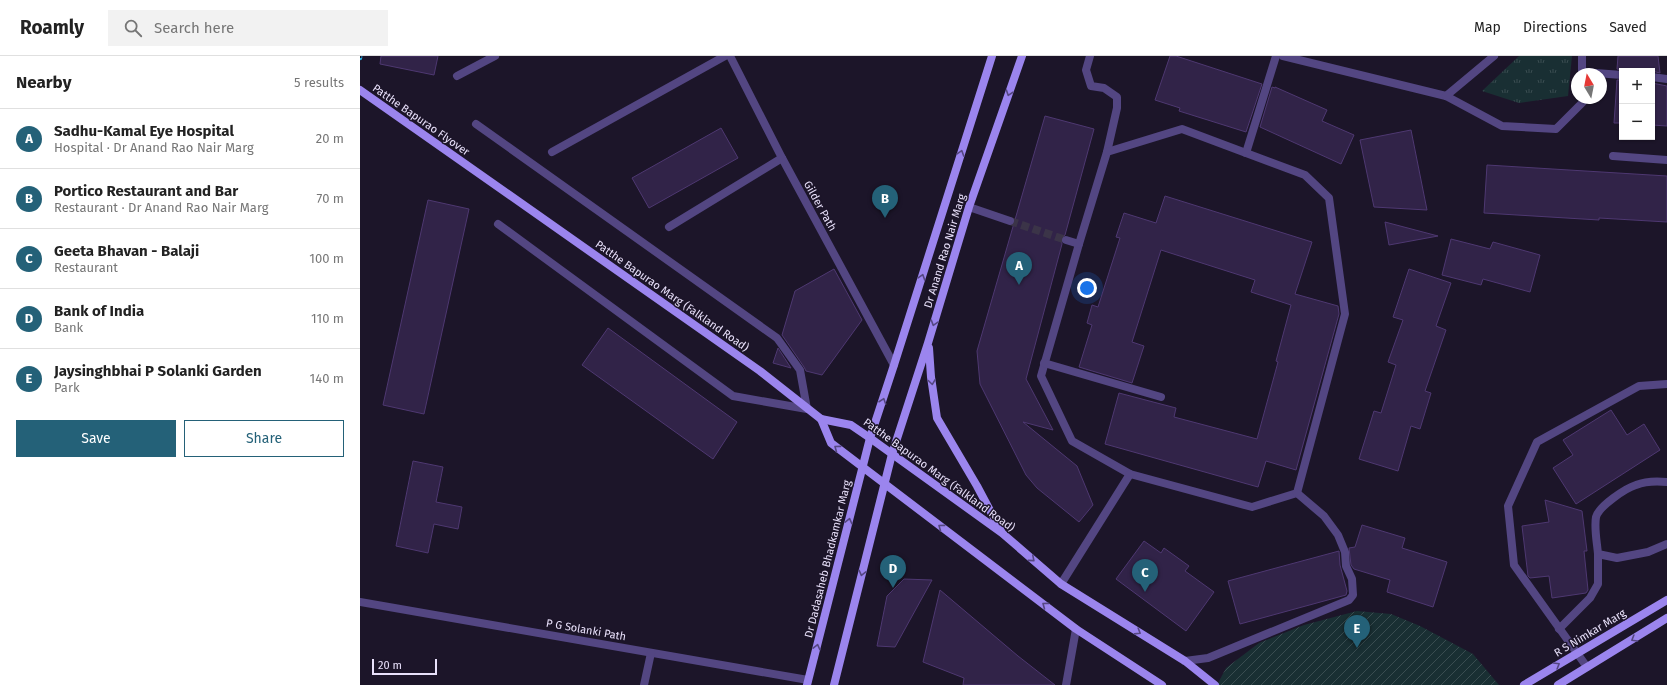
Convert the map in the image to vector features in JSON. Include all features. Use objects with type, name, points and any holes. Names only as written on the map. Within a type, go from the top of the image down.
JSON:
[{"type":"main road","name":"Dr Anand Rao Nair Marg","points":[[870,438],[992,56]]},
{"type":"main road","name":"Dr Anand Rao Nair Marg","points":[[892,454],[928,343],[969,207],[1022,56]]},
{"type":"main road","name":"Patthe Bapurao Flyover","points":[[360,90],[469,167]]},
{"type":"main road","name":"Patthe Bapurao Marg (Falkland Road)","points":[[469,167],[753,366],[821,419],[851,425],[1002,533],[1060,584],[1185,661],[1215,685]]},
{"type":"main road","points":[[928,343],[937,418],[977,486],[1002,533]]},
{"type":"main road","points":[[821,419],[831,443],[1076,629],[1162,685]]},
{"type":"main road","name":"Dr Dadasaheb Bhadkamkar Marg","points":[[808,683],[870,438]]},
{"type":"main road","points":[[834,685],[892,454]]},
{"type":"main road","name":"R S Nimkar Marg","points":[[1524,685],[1667,600]]},
{"type":"main road","points":[[1558,685],[1667,618]]},
{"type":"street","points":[[457,76],[494,56]]},
{"type":"street","points":[[552,152],[724,56]]},
{"type":"street","name":"Gilder Path","points":[[730,56],[782,158],[894,366]]},
{"type":"street","points":[[1090,56],[1086,70],[1091,86],[1104,88],[1117,97],[1117,108],[1107,152],[1044,363],[1042,376],[1072,441],[1130,474],[1252,508],[1297,493]]},
{"type":"street","points":[[1246,153],[1276,56]]},
{"type":"street","points":[[1282,56],[1446,96],[1502,126],[1556,129],[1581,104]]},
{"type":"street","points":[[1446,96],[1494,56]]},
{"type":"street","points":[[1582,56],[1582,68]]},
{"type":"street","points":[[1607,74],[1619,75]]},
{"type":"street","points":[[1655,77],[1667,76]]},
{"type":"street","points":[[476,124],[777,338],[800,370],[807,408],[733,396],[498,224]]},
{"type":"street","points":[[1107,152],[1182,129],[1306,175],[1329,198],[1345,314],[1297,493]]},
{"type":"street","points":[[1613,156],[1667,160]]},
{"type":"street","points":[[669,227],[782,158]]},
{"type":"street","points":[[969,207],[1010,221]]},
{"type":"street","points":[[1066,240],[1079,244]]},
{"type":"street","points":[[1044,363],[1161,397]]},
{"type":"street","points":[[1587,667],[1576,654],[1514,565],[1508,506],[1537,442],[1639,386],[1667,384]]},
{"type":"street","points":[[1060,584],[1130,474]]},
{"type":"street","points":[[1559,629],[1590,598],[1598,584],[1596,516],[1606,503],[1636,485],[1658,481],[1667,482]]},
{"type":"street","points":[[1185,661],[1208,658],[1349,600],[1353,595],[1352,579],[1346,566],[1345,552],[1338,535],[1324,516],[1297,493]]},
{"type":"street","points":[[1598,554],[1617,558],[1648,552],[1667,544]]},
{"type":"street","name":"P G Solanki Path","points":[[360,602],[651,653],[808,683]]},
{"type":"street","points":[[1066,685],[1076,629]]},
{"type":"street","points":[[644,685],[651,653]]},
{"type":"green space","points":[[1519,56],[1572,56],[1568,96],[1519,103],[1482,91]]},
{"type":"green space","points":[[1357,611],[1391,614],[1420,626],[1473,654],[1499,685],[1217,685],[1226,668],[1259,643],[1304,625]]},
{"type":"building","points":[[381,56],[438,56],[434,75],[380,64]]},
{"type":"building","points":[[1170,56],[1176,56],[1262,84],[1246,132],[1179,111],[1180,108],[1155,100]]},
{"type":"building","points":[[1618,56],[1658,56],[1660,73],[1655,72],[1655,68],[1617,69]]},
{"type":"building","points":[[1617,80],[1619,80],[1619,123],[1614,123]]},
{"type":"building","points":[[1655,84],[1667,86],[1667,126],[1655,125]]},
{"type":"building","points":[[1272,87],[1327,110],[1322,121],[1354,135],[1341,164],[1260,127]]},
{"type":"building","points":[[1045,116],[1094,129],[1065,235],[1061,239],[1062,244],[1026,379],[1053,430],[1023,422],[1077,466],[1093,505],[1079,522],[1037,488],[1026,475],[980,384],[977,351]]},
{"type":"building","points":[[721,128],[738,158],[649,208],[632,178]]},
{"type":"building","points":[[1411,130],[1427,210],[1374,207],[1360,140]]},
{"type":"building","points":[[1487,165],[1667,176],[1667,222],[1599,218],[1599,220],[1484,213]]},
{"type":"building","points":[[1165,196],[1312,242],[1295,294],[1338,306],[1339,314],[1296,470],[1266,461],[1258,487],[1105,444],[1119,393],[1176,408],[1174,417],[1257,439],[1278,362],[1276,361],[1291,305],[1251,292],[1255,280],[1161,250],[1132,342],[1144,346],[1132,383],[1079,367],[1092,325],[1087,323],[1092,305],[1098,307],[1120,238],[1116,237],[1124,213],[1156,223]]},
{"type":"building","points":[[428,200],[469,209],[424,414],[383,405]]},
{"type":"building","points":[[1385,222],[1438,236],[1389,245]]},
{"type":"building","points":[[1451,239],[1490,249],[1493,242],[1540,255],[1530,292],[1483,279],[1481,285],[1442,275]]},
{"type":"building","points":[[834,269],[862,320],[822,375],[806,371],[782,335],[795,291]]},
{"type":"building","points":[[1409,269],[1451,283],[1436,326],[1446,330],[1425,391],[1431,393],[1420,429],[1411,426],[1398,471],[1359,459],[1374,411],[1381,413],[1396,365],[1388,362],[1403,320],[1393,317]]},
{"type":"building","points":[[608,328],[737,422],[713,459],[582,365]]},
{"type":"building","points":[[778,348],[791,368],[773,363]]},
{"type":"building","points":[[1611,410],[1627,435],[1644,424],[1660,450],[1576,504],[1553,468],[1573,455],[1563,440]]},
{"type":"building","points":[[413,461],[443,467],[436,502],[462,507],[458,529],[434,524],[428,553],[396,546]]},
{"type":"building","points":[[1545,500],[1582,511],[1587,551],[1584,551],[1588,590],[1586,593],[1552,598],[1549,576],[1530,578],[1528,576],[1522,526],[1549,522]]},
{"type":"building","points":[[1362,525],[1405,538],[1402,548],[1447,562],[1433,607],[1387,592],[1390,580],[1354,569],[1351,565],[1349,548],[1355,547]]},
{"type":"building","points":[[1144,541],[1161,553],[1164,548],[1189,566],[1185,571],[1214,592],[1186,631],[1116,579]]},
{"type":"building","points":[[1339,551],[1340,565],[1347,591],[1346,595],[1240,624],[1228,581]]},
{"type":"building","points":[[904,579],[932,580],[895,647],[877,646],[887,596]]},
{"type":"building","points":[[940,590],[1018,656],[1055,685],[963,685],[964,678],[923,662]]},
{"type":"tunnel","points":[[1010,221],[1066,240]]},
{"type":"place","name":"Portico Restaurant and Bar","points":[[885,218]]},
{"type":"place","name":"Sadhu-Kamal Eye Hospital","points":[[1019,285]]},
{"type":"place","name":"Bank of India","points":[[893,588]]},
{"type":"place","name":"Geeta Bhavan - Balaji","points":[[1145,592]]},
{"type":"place","name":"Jaysinghbhai P Solanki Garden","points":[[1357,648]]}]
